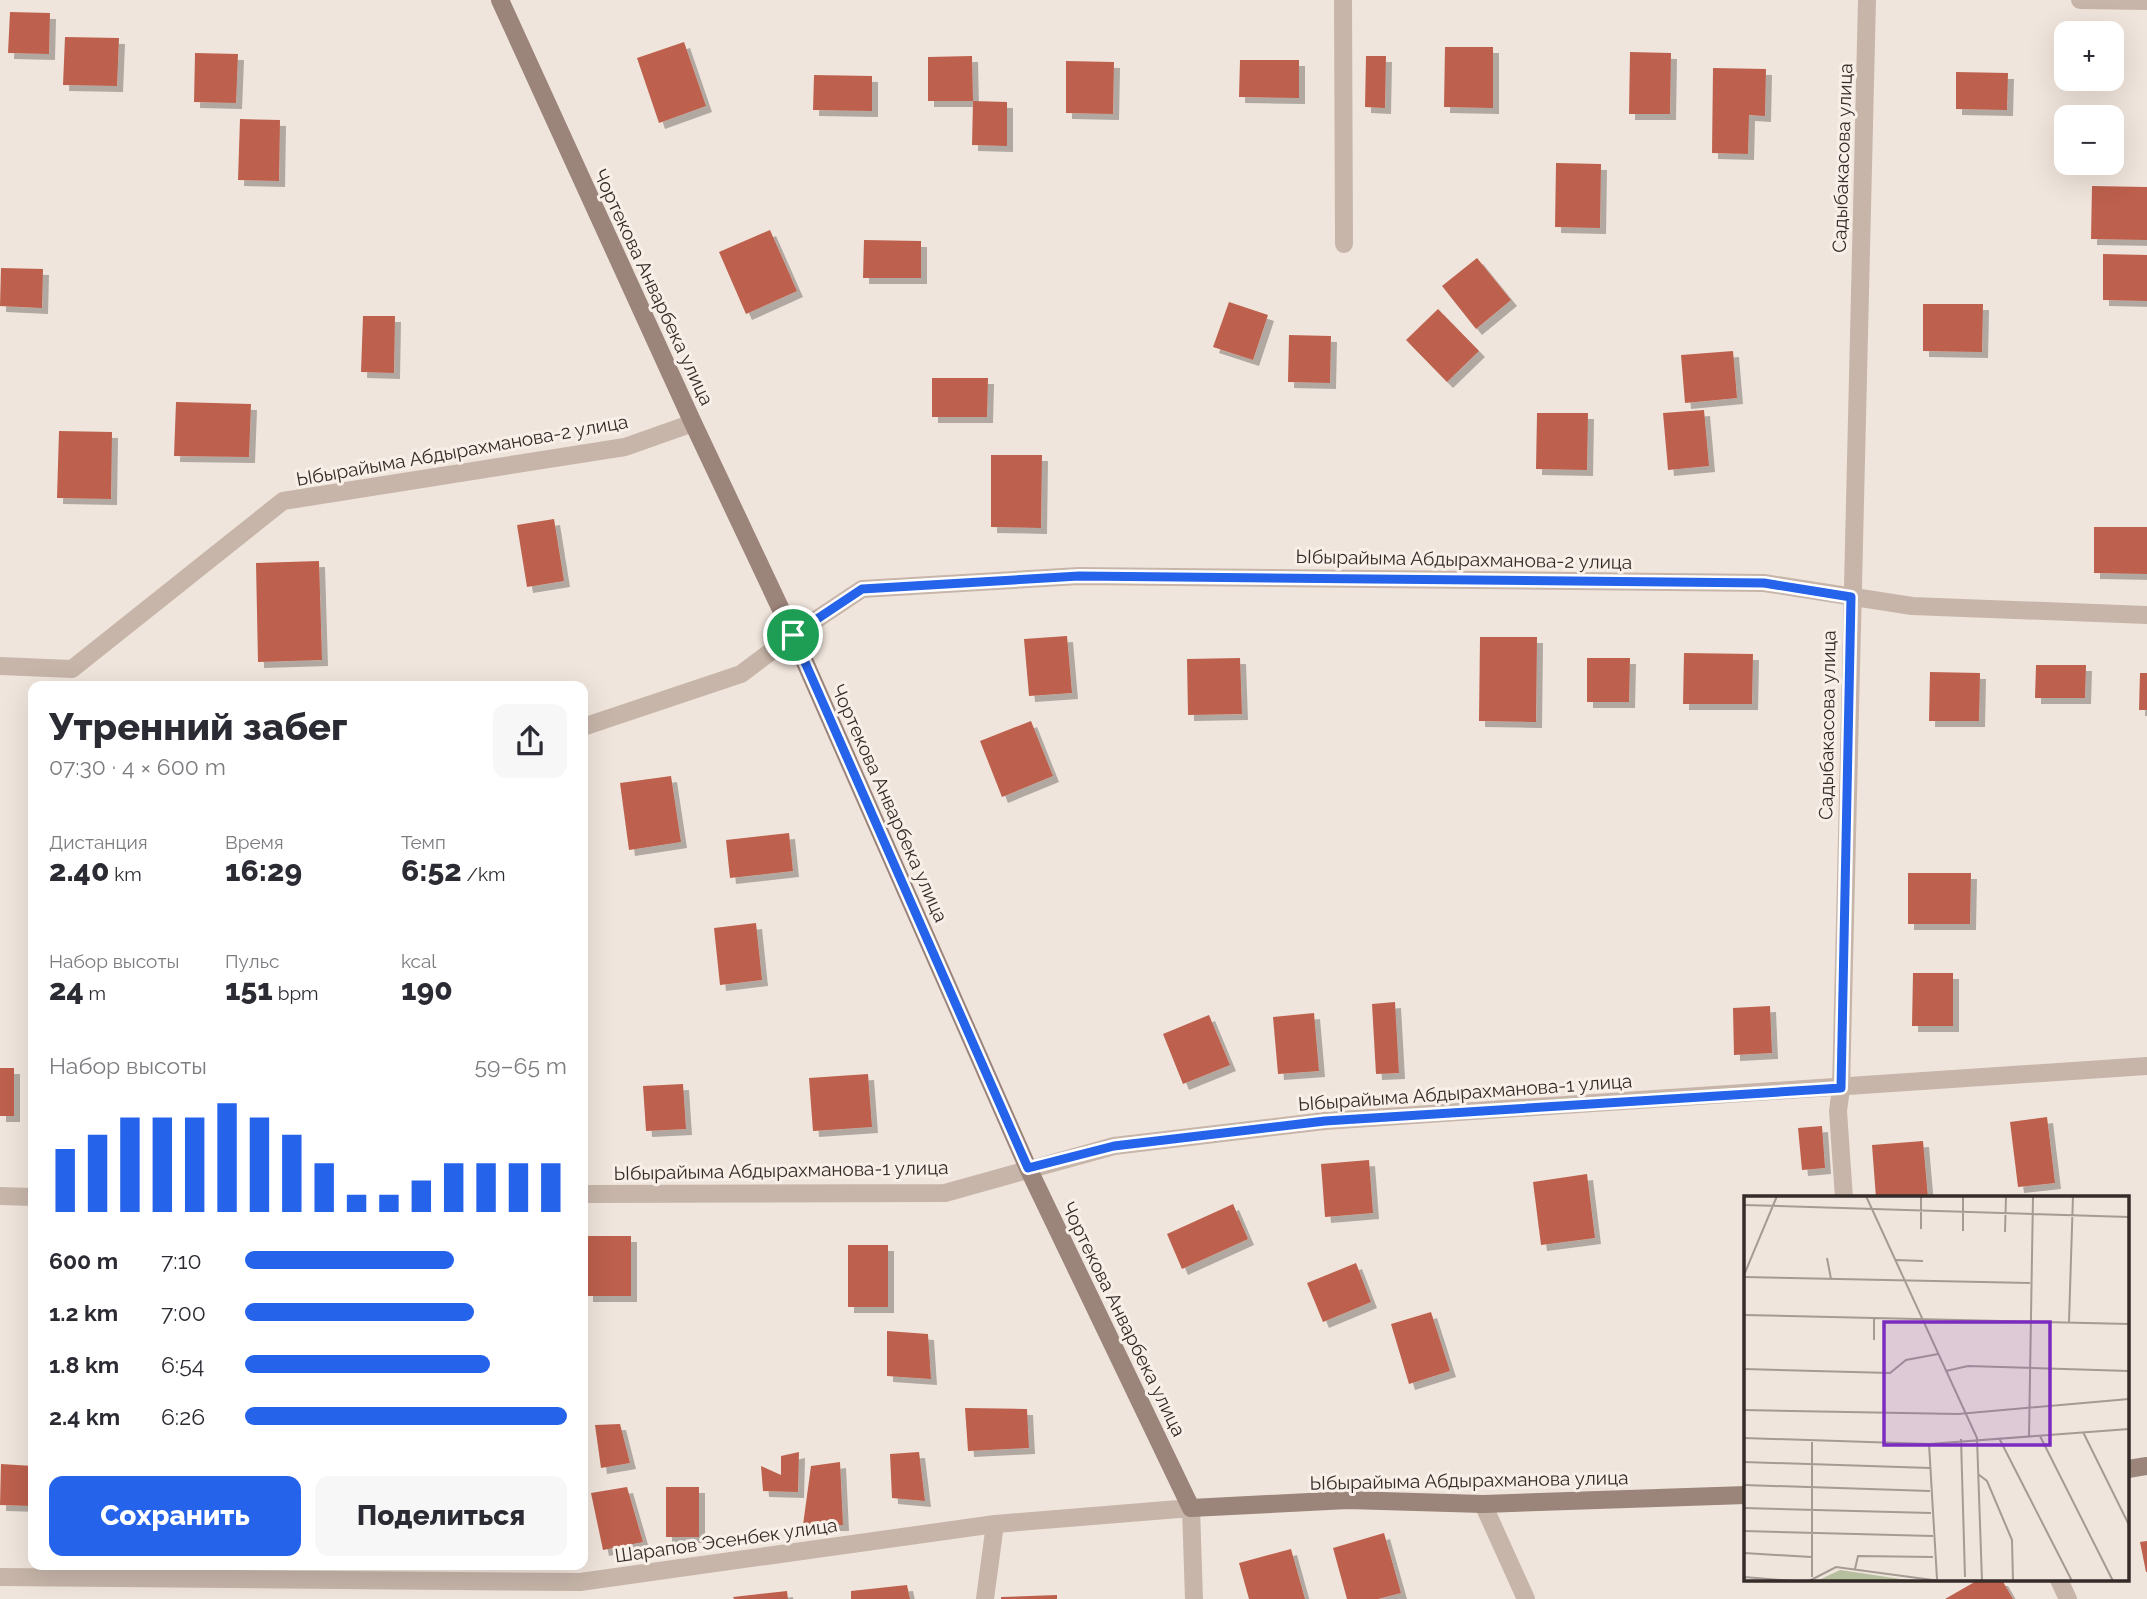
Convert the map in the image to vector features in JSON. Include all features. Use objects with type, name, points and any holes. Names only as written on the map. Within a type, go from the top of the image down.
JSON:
[{"type":"street","name":"Чортекова Анварбека улица","points":[[500,0],[793,635],[1028,1168],[1191,1508]]},
{"type":"street","points":[[1343,0],[1344,244]]},
{"type":"street","name":"Садыбакасова улица","points":[[1844,1196],[1838,1111],[1841,1088],[1867,0]]},
{"type":"street","points":[[2080,0],[2147,1]]},
{"type":"street","name":"Ыбырайыма Абдырахманова-2 улица","points":[[0,666],[72,669],[283,501],[625,447],[693,423]]},
{"type":"street","name":"Ыбырайыма Абдырахманова-2 улица","points":[[588,725],[741,674],[862,589],[1079,576],[1764,583],[1912,606],[2147,615]]},
{"type":"street","name":"Ыбырайыма Абдырахманова-1 улица","points":[[588,1194],[946,1193],[1114,1146],[1325,1121],[2147,1066]]},
{"type":"street","points":[[0,1196],[28,1196]]},
{"type":"street","name":"Ыбырайыма Абдырахманова улица","points":[[1191,1508],[1348,1500],[1483,1504],[1744,1495]]},
{"type":"street","points":[[1483,1504],[1527,1599]]},
{"type":"street","points":[[1191,1508],[1194,1599]]},
{"type":"street","name":"Шарапов Эсенбек улица","points":[[0,1577],[580,1590],[995,1524],[1191,1508]]},
{"type":"street","points":[[985,1599],[995,1524]]},
{"type":"street","points":[[2060,1582],[2068,1599]]},
{"type":"building","points":[[10,12],[50,13],[49,54],[8,53]]},
{"type":"building","points":[[65,37],[119,38],[117,86],[63,85]]},
{"type":"building","points":[[684,42],[706,106],[659,123],[637,58]]},
{"type":"building","points":[[1445,47],[1493,47],[1493,108],[1444,107]]},
{"type":"building","points":[[1630,52],[1671,53],[1670,114],[1629,114]]},
{"type":"building","points":[[195,53],[238,54],[236,103],[194,102]]},
{"type":"building","points":[[972,56],[973,101],[928,101],[928,57]]},
{"type":"building","points":[[1366,56],[1386,56],[1385,108],[1365,107]]},
{"type":"building","points":[[1240,60],[1299,60],[1299,98],[1239,97]]},
{"type":"building","points":[[1066,61],[1114,62],[1113,114],[1066,113]]},
{"type":"building","points":[[1713,68],[1766,69],[1765,116],[1749,115],[1748,154],[1712,153]]},
{"type":"building","points":[[1956,72],[2008,73],[2007,110],[1956,109]]},
{"type":"building","points":[[814,75],[872,76],[872,111],[813,110]]},
{"type":"building","points":[[973,101],[1007,102],[1007,146],[972,145]]},
{"type":"building","points":[[240,119],[280,120],[279,181],[238,180]]},
{"type":"building","points":[[1556,163],[1601,164],[1600,228],[1555,227]]},
{"type":"building","points":[[2092,186],[2147,187],[2147,240],[2091,239]]},
{"type":"building","points":[[770,230],[797,291],[746,314],[719,252]]},
{"type":"building","points":[[864,240],[921,241],[921,278],[863,278]]},
{"type":"building","points":[[2103,254],[2147,255],[2147,301],[2103,300]]},
{"type":"building","points":[[1477,258],[1511,300],[1476,329],[1442,286]]},
{"type":"building","points":[[1,268],[43,269],[42,308],[0,306]]},
{"type":"building","points":[[1229,302],[1268,315],[1253,360],[1213,347]]},
{"type":"building","points":[[1923,304],[1983,304],[1982,352],[1923,351]]},
{"type":"building","points":[[1438,309],[1479,351],[1447,382],[1406,340]]},
{"type":"building","points":[[363,316],[395,316],[394,373],[361,372]]},
{"type":"building","points":[[1289,335],[1331,336],[1330,383],[1288,382]]},
{"type":"building","points":[[1733,351],[1737,398],[1685,403],[1681,355]]},
{"type":"building","points":[[932,378],[988,378],[987,417],[932,417]]},
{"type":"building","points":[[176,402],[251,404],[249,457],[174,456]]},
{"type":"building","points":[[1704,410],[1709,466],[1668,470],[1663,413]]},
{"type":"building","points":[[1537,413],[1588,413],[1587,470],[1536,469]]},
{"type":"building","points":[[59,431],[112,432],[111,499],[57,498]]},
{"type":"building","points":[[991,455],[1042,455],[1041,528],[991,527]]},
{"type":"building","points":[[554,519],[564,581],[527,587],[517,525]]},
{"type":"building","points":[[2094,527],[2147,527],[2147,574],[2094,573]]},
{"type":"building","points":[[319,561],[322,660],[258,662],[256,563]]},
{"type":"building","points":[[1067,636],[1072,693],[1029,696],[1024,639]]},
{"type":"building","points":[[1480,637],[1537,637],[1536,722],[1479,721]]},
{"type":"building","points":[[1684,653],[1753,654],[1752,704],[1683,704]]},
{"type":"building","points":[[1240,658],[1242,714],[1188,715],[1187,659]]},
{"type":"building","points":[[1587,658],[1630,658],[1629,702],[1587,702]]},
{"type":"building","points":[[2036,665],[2086,665],[2085,698],[2035,698]]},
{"type":"building","points":[[1930,672],[1980,673],[1979,721],[1929,721]]},
{"type":"building","points":[[2140,673],[2147,673],[2147,710],[2139,710]]},
{"type":"building","points":[[1031,721],[1053,776],[1002,797],[980,741]]},
{"type":"building","points":[[671,776],[681,842],[629,850],[620,783]]},
{"type":"building","points":[[789,833],[793,871],[730,878],[726,840]]},
{"type":"building","points":[[1908,873],[1971,873],[1970,924],[1908,924]]},
{"type":"building","points":[[756,923],[762,980],[720,985],[714,928]]},
{"type":"building","points":[[1913,973],[1953,973],[1953,1026],[1912,1026]]},
{"type":"building","points":[[1395,1002],[1399,1073],[1376,1074],[1372,1004]]},
{"type":"building","points":[[1770,1006],[1772,1053],[1734,1055],[1733,1008]]},
{"type":"building","points":[[1314,1013],[1319,1071],[1278,1074],[1273,1017]]},
{"type":"building","points":[[1209,1015],[1230,1065],[1183,1084],[1163,1034]]},
{"type":"building","points":[[0,1068],[14,1068],[14,1116],[0,1116]]},
{"type":"building","points":[[868,1074],[872,1127],[813,1131],[809,1078]]},
{"type":"building","points":[[683,1084],[686,1129],[646,1131],[643,1086]]},
{"type":"building","points":[[2047,1117],[2055,1183],[2018,1187],[2010,1122]]},
{"type":"building","points":[[1822,1126],[1825,1168],[1802,1170],[1798,1128]]},
{"type":"building","points":[[1923,1141],[1928,1196],[1876,1196],[1872,1145]]},
{"type":"building","points":[[1369,1160],[1373,1213],[1325,1217],[1321,1164]]},
{"type":"building","points":[[1587,1174],[1595,1238],[1541,1245],[1533,1182]]},
{"type":"building","points":[[1233,1204],[1248,1239],[1182,1269],[1167,1234]]},
{"type":"building","points":[[588,1236],[631,1236],[631,1296],[588,1296]]},
{"type":"building","points":[[848,1245],[888,1245],[888,1307],[848,1307]]},
{"type":"building","points":[[1356,1263],[1371,1302],[1323,1322],[1307,1283]]},
{"type":"building","points":[[1431,1312],[1450,1371],[1409,1384],[1391,1324]]},
{"type":"building","points":[[887,1331],[928,1334],[931,1379],[887,1376]]},
{"type":"building","points":[[965,1408],[1027,1409],[1029,1448],[968,1451]]},
{"type":"building","points":[[620,1424],[630,1463],[601,1468],[595,1425]]},
{"type":"building","points":[[799,1452],[798,1492],[763,1491],[761,1466],[781,1475],[781,1456]]},
{"type":"building","points":[[919,1452],[925,1501],[892,1498],[890,1454]]},
{"type":"building","points":[[840,1462],[843,1525],[803,1525],[811,1466]]},
{"type":"building","points":[[1,1464],[28,1466],[28,1506],[0,1505]]},
{"type":"building","points":[[627,1487],[643,1542],[603,1550],[591,1493]]},
{"type":"building","points":[[666,1487],[699,1487],[699,1537],[666,1537]]},
{"type":"building","points":[[1384,1533],[1401,1593],[1378,1599],[1347,1599],[1333,1548]]},
{"type":"building","points":[[2147,1541],[2147,1572],[2146,1572],[2140,1542]]},
{"type":"building","points":[[1291,1549],[1305,1599],[1249,1599],[1239,1563]]},
{"type":"building","points":[[1975,1582],[2003,1582],[2013,1599],[1945,1599]]},
{"type":"building","points":[[907,1585],[910,1599],[851,1599],[851,1591]]},
{"type":"building","points":[[787,1591],[788,1599],[733,1597]]},
{"type":"building","points":[[1057,1595],[1057,1599],[1001,1599],[1001,1597]]},
{"type":"route","points":[[1079,576],[1764,583],[1851,597],[1841,1088],[1325,1121],[1114,1146],[1028,1168],[793,635],[862,589],[1079,576]]}]
